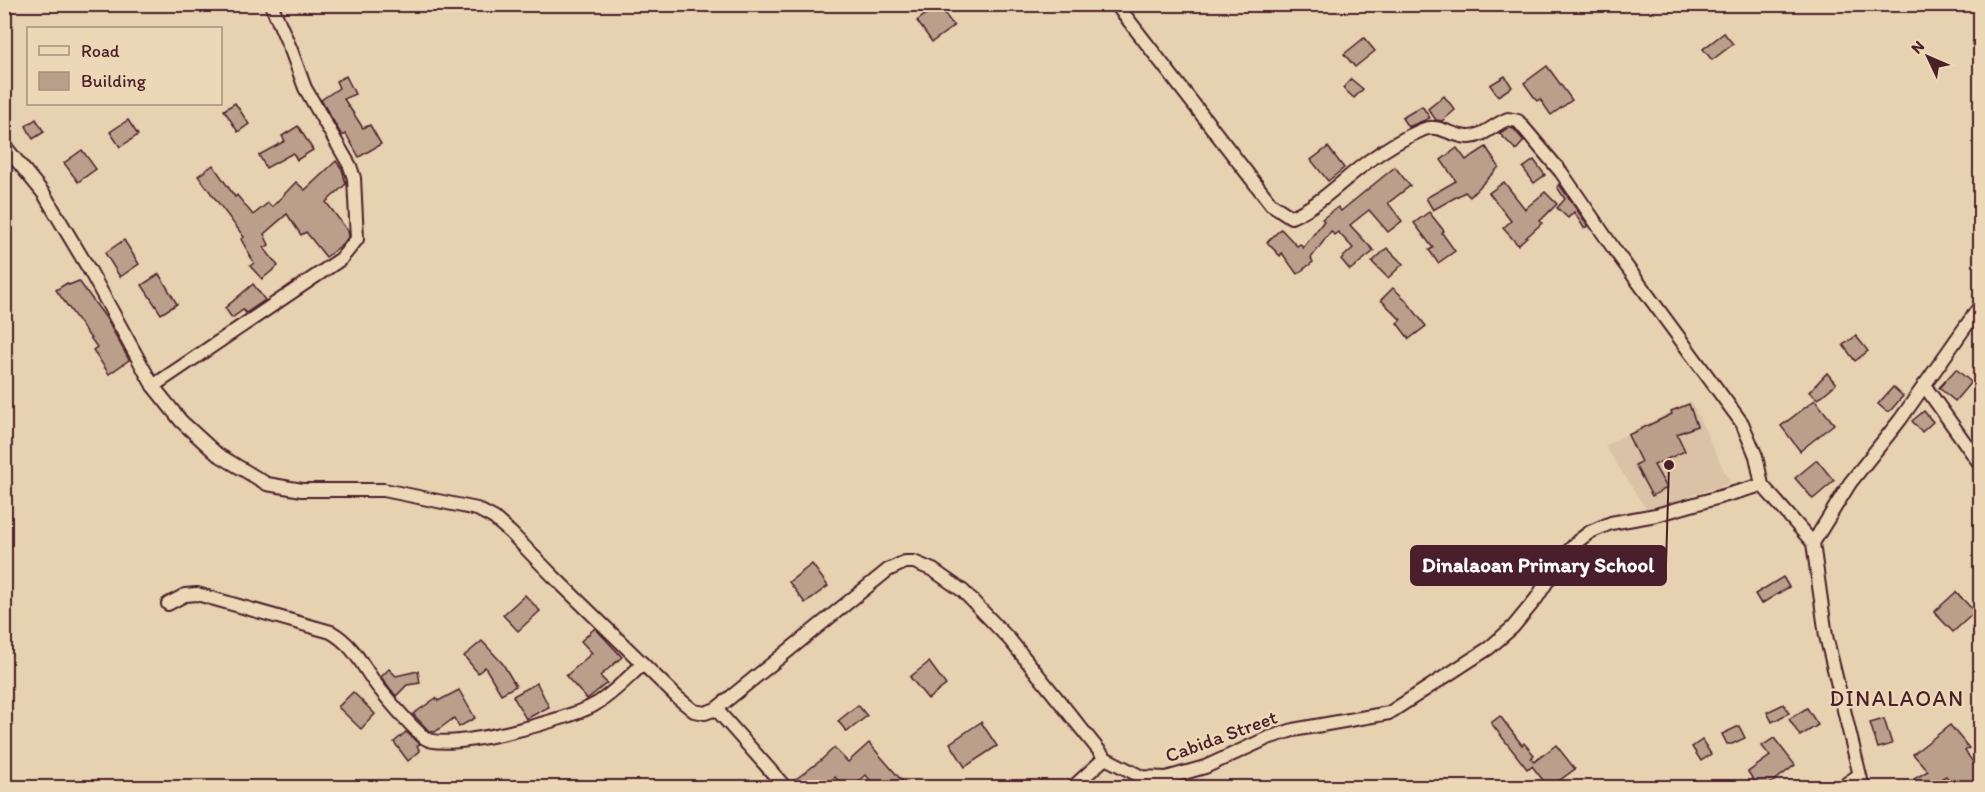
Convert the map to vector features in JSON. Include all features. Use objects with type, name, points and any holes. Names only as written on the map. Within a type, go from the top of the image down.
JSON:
[{"type":"street","points":[[153,386],[341,259],[357,239],[354,178],[350,166],[305,88],[271,4]]},
{"type":"street","points":[[1116,4],[1271,204],[1291,218],[1306,211],[1371,159],[1424,128],[1440,128],[1458,136],[1468,137],[1487,132],[1508,119],[1518,121],[1561,172],[1616,252],[1742,423],[1756,456],[1762,485],[1813,543],[1826,636],[1863,788]]},
{"type":"street","points":[[4,145],[44,194],[90,271],[153,386],[181,421],[218,454],[267,484],[302,490],[384,490],[477,509],[494,518],[512,532],[554,578],[678,698],[694,711],[705,713],[716,709],[786,788]]},
{"type":"street","points":[[1813,543],[1850,483],[1900,420],[1980,306]]},
{"type":"street","points":[[1924,385],[1980,464]]},
{"type":"street","name":"Cabida Street","points":[[716,709],[888,570],[905,562],[914,562],[933,570],[963,591],[1010,640],[1105,758],[1142,777],[1166,778],[1205,767],[1235,752],[1284,733],[1389,713],[1489,648],[1513,627],[1536,599],[1563,557],[1590,532],[1611,524],[1656,515],[1762,485]]},
{"type":"street","points":[[168,604],[185,595],[197,594],[331,633],[346,641],[379,688],[408,721],[427,739],[440,742],[517,731],[593,706],[643,664]]},
{"type":"street","points":[[1072,788],[1105,758]]},
{"type":"street","points":[[1840,788],[1858,775]]},
{"type":"shaded area","points":[[1691,401],[1730,483],[1647,510],[1605,446]]},
{"type":"building","points":[[938,5],[954,26],[932,42],[917,21]]},
{"type":"building","points":[[1724,33],[1733,44],[1712,60],[1703,49]]},
{"type":"building","points":[[1364,38],[1375,51],[1355,67],[1344,54]]},
{"type":"building","points":[[1547,66],[1572,100],[1551,115],[1540,99],[1537,101],[1524,83]]},
{"type":"building","points":[[346,76],[355,94],[344,99],[363,128],[370,125],[381,144],[359,157],[346,134],[342,136],[321,100],[339,88],[336,81]]},
{"type":"building","points":[[1505,76],[1512,87],[1498,96],[1490,85]]},
{"type":"building","points":[[1351,79],[1363,89],[1354,98],[1343,88]]},
{"type":"building","points":[[1444,96],[1455,110],[1442,121],[1436,120],[1428,109]]},
{"type":"building","points":[[235,103],[249,124],[238,132],[224,110]]},
{"type":"building","points":[[1422,106],[1430,118],[1408,127],[1402,118]]},
{"type":"building","points":[[36,119],[44,132],[33,139],[26,126]]},
{"type":"building","points":[[128,120],[138,135],[120,147],[110,132]]},
{"type":"building","points":[[298,126],[313,150],[297,160],[293,153],[266,168],[259,155],[285,141],[282,136]]},
{"type":"building","points":[[1509,128],[1514,129],[1524,141],[1516,150],[1499,133]]},
{"type":"building","points":[[1328,147],[1344,168],[1328,181],[1311,160]]},
{"type":"building","points":[[1486,147],[1499,167],[1470,197],[1465,192],[1433,210],[1426,198],[1456,181],[1441,160],[1457,148],[1466,160]]},
{"type":"building","points":[[82,150],[96,169],[78,182],[64,163]]},
{"type":"building","points":[[1534,160],[1545,175],[1534,183],[1523,168]]},
{"type":"building","points":[[336,161],[342,169],[346,184],[326,202],[348,231],[349,236],[343,244],[326,257],[306,232],[301,235],[287,214],[264,234],[269,245],[264,248],[278,266],[262,279],[250,266],[254,263],[241,239],[244,237],[198,176],[213,165],[235,197],[237,195],[253,215],[268,203],[272,207],[296,182],[305,190]]},
{"type":"building","points":[[1395,167],[1410,186],[1388,203],[1402,221],[1388,232],[1369,210],[1350,225],[1374,251],[1350,270],[1341,259],[1353,248],[1338,232],[1334,235],[1331,231],[1311,258],[1313,262],[1297,274],[1282,253],[1280,256],[1267,242],[1281,229],[1297,246],[1300,244],[1303,248],[1324,221],[1322,219],[1338,207],[1341,211]]},
{"type":"building","points":[[1504,182],[1525,209],[1545,192],[1557,204],[1540,221],[1542,223],[1518,245],[1503,228],[1511,221],[1489,193]]},
{"type":"building","points":[[1559,184],[1588,226],[1584,228],[1574,212],[1568,218],[1557,208],[1565,199],[1557,187]]},
{"type":"building","points":[[1429,212],[1444,231],[1442,233],[1455,251],[1438,263],[1429,250],[1433,248],[1414,223]]},
{"type":"building","points":[[124,240],[139,264],[120,277],[105,253]]},
{"type":"building","points":[[1387,248],[1403,264],[1388,278],[1372,262]]},
{"type":"building","points":[[159,274],[177,304],[161,314],[142,285]]},
{"type":"building","points":[[79,281],[106,318],[129,360],[109,374],[93,350],[97,347],[56,290],[67,283],[69,285]]},
{"type":"building","points":[[253,284],[265,300],[246,313],[243,310],[232,318],[225,308]]},
{"type":"building","points":[[1393,288],[1405,299],[1426,326],[1409,339],[1397,323],[1401,320],[1381,300]]},
{"type":"building","points":[[1856,336],[1868,351],[1855,361],[1843,345]]},
{"type":"building","points":[[1956,369],[1971,382],[1955,401],[1939,388]]},
{"type":"building","points":[[1827,373],[1836,384],[1818,399],[1809,392]]},
{"type":"building","points":[[1893,387],[1903,396],[1890,411],[1886,411],[1878,404]]},
{"type":"building","points":[[1815,400],[1834,424],[1800,451],[1781,426]]},
{"type":"building","points":[[1689,404],[1697,426],[1677,434],[1685,451],[1654,465],[1667,488],[1652,496],[1635,465],[1641,462],[1628,435],[1672,414],[1671,411]]},
{"type":"building","points":[[1924,411],[1933,422],[1922,432],[1912,421]]},
{"type":"building","points":[[1817,460],[1834,481],[1813,499],[1795,478]]},
{"type":"building","points":[[812,564],[828,586],[805,603],[789,582]]},
{"type":"building","points":[[1783,577],[1789,587],[1761,604],[1755,594]]},
{"type":"building","points":[[1956,592],[1975,612],[1953,632],[1934,612]]},
{"type":"building","points":[[525,595],[540,611],[518,631],[503,615]]},
{"type":"building","points":[[595,628],[622,657],[600,676],[607,683],[587,699],[566,676],[592,653],[581,641]]},
{"type":"building","points":[[482,641],[503,664],[516,686],[501,694],[485,667],[478,673],[464,656]]},
{"type":"building","points":[[929,662],[946,685],[928,699],[910,677]]},
{"type":"building","points":[[389,669],[396,676],[418,671],[420,683],[407,685],[396,696],[381,677]]},
{"type":"building","points":[[537,683],[549,707],[526,719],[513,696]]},
{"type":"building","points":[[459,690],[475,718],[459,727],[454,718],[435,732],[429,731],[413,714],[436,698],[438,701]]},
{"type":"building","points":[[353,692],[375,714],[361,729],[338,707]]},
{"type":"building","points":[[1784,704],[1789,713],[1772,722],[1767,712]]},
{"type":"building","points":[[858,705],[867,716],[847,732],[838,721]]},
{"type":"building","points":[[1807,708],[1818,725],[1800,736],[1789,719]]},
{"type":"building","points":[[1500,716],[1522,745],[1524,743],[1534,755],[1531,758],[1534,762],[1556,745],[1575,769],[1549,788],[1532,766],[1527,769],[1491,723]]},
{"type":"building","points":[[1884,719],[1892,744],[1878,748],[1870,723]]},
{"type":"building","points":[[981,722],[997,746],[965,767],[950,743]]},
{"type":"building","points":[[1950,725],[1969,748],[1965,751],[1980,772],[1980,788],[1955,788],[1946,776],[1925,788],[1919,788],[1914,779],[1928,771],[1913,754]]},
{"type":"building","points":[[1739,726],[1745,738],[1727,744],[1722,734]]},
{"type":"building","points":[[406,732],[420,744],[417,746],[420,751],[408,761],[394,742]]},
{"type":"building","points":[[1774,738],[1795,765],[1765,788],[1759,788],[1748,772],[1770,756],[1762,746]]},
{"type":"building","points":[[1702,740],[1711,754],[1701,761],[1692,747]]},
{"type":"building","points":[[869,743],[903,782],[897,788],[876,788],[866,775],[852,788],[845,788],[835,777],[821,788],[794,788],[792,782],[834,748],[848,762]]},
{"type":"place","name":"Dinalaoan Primary School","points":[[1669,465]]},
{"type":"district","name":"DINALAOAN","points":[[1897,698]]}]
